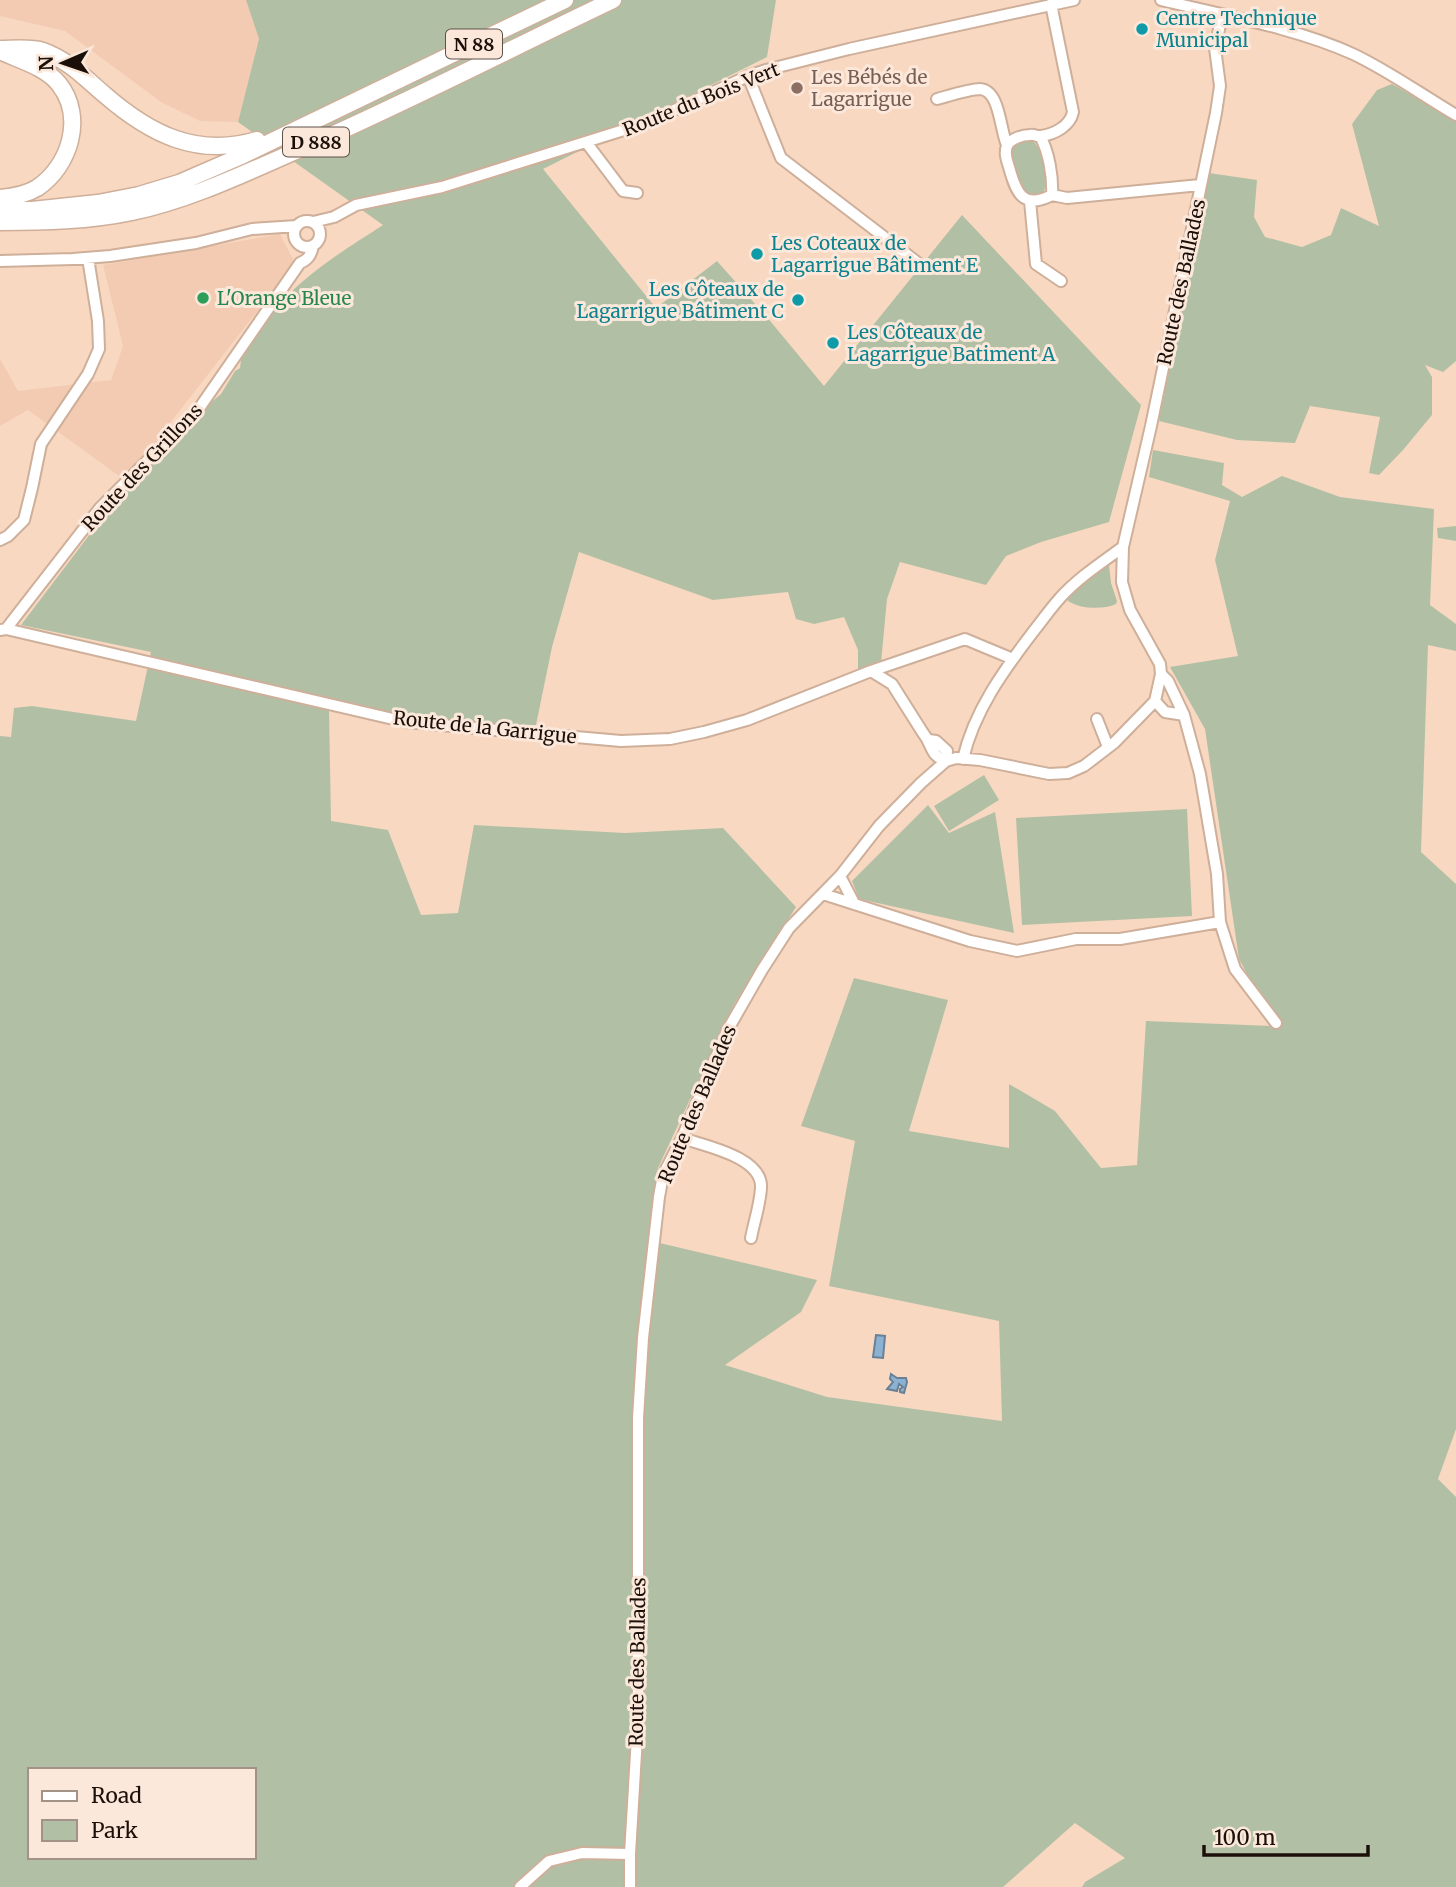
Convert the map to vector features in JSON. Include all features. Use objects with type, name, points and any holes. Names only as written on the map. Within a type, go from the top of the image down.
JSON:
[{"type":"highway","name":"N 88","points":[[382,88],[565,0]]},
{"type":"highway","name":"D 888","points":[[0,222],[72,220],[132,212],[226,182],[330,136],[613,0]]},
{"type":"highway","points":[[0,50],[41,50],[71,64],[140,122],[193,145],[220,147],[244,144],[267,137],[382,88]]},
{"type":"highway","points":[[0,50],[44,70],[58,82],[73,115],[66,155],[52,176],[34,191],[0,198]]},
{"type":"highway","name":"D 888","points":[[0,209],[32,210],[97,203],[139,195],[179,183],[382,88]]},
{"type":"street","name":"Route du Bois Vert","points":[[313,222],[334,217],[356,205],[442,187],[646,123],[748,76],[849,49],[1073,0]]},
{"type":"street","points":[[1161,0],[1268,26],[1352,54],[1456,115]]},
{"type":"street","points":[[1007,145],[1015,138],[1040,136],[1065,128],[1072,121],[1073,112],[1051,5]]},
{"type":"street","name":"Route des Ballades","points":[[1222,15],[1215,48],[1220,86],[1218,99],[1151,426],[1122,547],[1122,582],[1130,610],[1184,715],[1200,774],[1217,874],[1220,922],[1235,969],[1276,1023]]},
{"type":"street","points":[[748,76],[781,158],[918,262]]},
{"type":"street","points":[[937,99],[981,89],[990,92],[1007,145],[1006,155],[1015,188],[1022,197],[1030,201],[1041,201],[1052,195],[1067,198],[1200,185]]},
{"type":"street","points":[[1040,136],[1053,184],[1052,195]]},
{"type":"street","points":[[586,142],[623,191],[637,192]]},
{"type":"street","points":[[1030,201],[1037,264],[1061,281]]},
{"type":"street","name":"Route du Bois Vert","points":[[320,236],[334,217]]},
{"type":"street","points":[[275,228],[298,242],[309,247],[313,246],[320,236],[319,228],[313,222],[304,222],[295,230],[298,242],[300,263]]},
{"type":"street","points":[[0,261],[88,258],[186,245],[252,229],[298,226]]},
{"type":"street","name":"Route des Grillons","points":[[3,630],[100,508],[198,411],[300,263],[311,253],[313,246]]},
{"type":"street","points":[[0,540],[24,520],[41,444],[88,374],[99,349],[98,321],[88,258]]},
{"type":"street","points":[[963,759],[968,740],[986,702],[1013,659],[1060,597],[1091,569],[1122,547]]},
{"type":"street","name":"Route de la Garrigue","points":[[3,630],[406,722],[621,741],[670,739],[747,720],[872,671],[965,639],[1013,659]]},
{"type":"street","points":[[872,671],[892,684],[923,733],[947,751],[946,761],[957,758],[1049,774],[1068,773],[1084,766],[1108,747],[1155,701],[1161,674]]},
{"type":"street","points":[[1155,701],[1171,701],[1184,715]]},
{"type":"street","points":[[1097,719],[1108,747]]},
{"type":"street","name":"Route des Ballades","points":[[630,1887],[638,1720],[638,1418],[643,1338],[663,1175],[682,1138],[727,1031],[789,928],[840,876],[879,826],[946,761]]},
{"type":"street","points":[[840,876],[854,903]]},
{"type":"street","points":[[823,894],[970,941],[1017,951],[1076,939],[1120,939],[1220,922]]},
{"type":"street","points":[[682,1138],[742,1159],[756,1170],[761,1186],[751,1238]]},
{"type":"street","points":[[520,1887],[549,1861],[582,1853],[630,1854]]},
{"type":"shaded area","points":[[0,0],[246,0],[259,39],[238,122],[200,121],[161,102],[65,31],[0,16]]},
{"type":"shaded area","points":[[280,234],[295,263],[142,459],[119,476],[28,410],[0,426],[0,359],[18,391],[111,380],[123,346],[103,265]]},
{"type":"green space","points":[[246,0],[776,0],[767,57],[543,169],[656,308],[717,261],[824,386],[962,215],[1141,405],[1109,522],[1041,542],[1006,556],[986,585],[900,562],[887,599],[881,663],[858,672],[858,650],[844,617],[814,624],[796,619],[788,592],[713,600],[579,552],[552,647],[536,725],[410,724],[329,708],[331,821],[388,830],[421,915],[458,913],[474,825],[625,833],[723,828],[796,907],[735,1003],[658,1168],[651,1241],[817,1280],[801,1312],[725,1365],[827,1397],[1002,1421],[999,1321],[829,1286],[855,1141],[801,1126],[854,978],[948,1000],[909,1131],[1009,1148],[1009,1084],[1055,1111],[1101,1168],[1137,1165],[1146,1021],[1275,1026],[1239,959],[1205,729],[1170,667],[1238,656],[1215,560],[1230,501],[1149,477],[1153,450],[1224,463],[1222,485],[1242,497],[1282,476],[1340,497],[1434,509],[1430,605],[1456,624],[1456,651],[1428,645],[1421,852],[1456,884],[1456,1429],[1438,1479],[1456,1497],[1456,1887],[1082,1887],[1085,1882],[1125,1858],[1075,1823],[1003,1887],[0,1887],[0,736],[11,737],[14,708],[32,706],[136,721],[151,652],[21,625],[109,509],[221,394],[235,371],[240,368],[241,360],[263,325],[283,300],[323,265],[383,225],[238,122],[259,39]]},
{"type":"green space","points":[[1392,84],[1456,120],[1456,361],[1443,372],[1425,365],[1432,377],[1432,415],[1379,475],[1369,473],[1380,417],[1310,406],[1295,443],[1237,440],[1159,421],[1209,173],[1257,180],[1254,217],[1265,237],[1302,247],[1331,235],[1341,208],[1379,226],[1352,124],[1377,90]]},
{"type":"green space","points":[[1032,140],[1042,157],[1045,172],[1044,192],[1036,196],[1026,195],[1014,170],[1011,155],[1016,144]]},
{"type":"green space","points":[[1456,526],[1456,541],[1438,538],[1437,528]]},
{"type":"green space","points":[[1109,565],[1116,604],[1092,608],[1068,601],[1069,594],[1094,573]]},
{"type":"green space","points":[[984,775],[999,800],[949,831],[934,806]]},
{"type":"green space","points":[[928,805],[949,833],[995,812],[1014,933],[859,899],[852,881]]},
{"type":"green space","points":[[1187,809],[1192,916],[1022,925],[1016,818]]},
{"type":"water","points":[[876,1335],[885,1336],[883,1358],[873,1357]]},
{"type":"water","points":[[891,1374],[897,1378],[906,1378],[904,1393],[900,1392],[903,1387],[899,1384],[897,1391],[887,1389],[893,1382],[890,1379]]},
{"type":"place","name":"Centre Technique Municipal","points":[[1142,29]]},
{"type":"place","name":"Les Bébés de Lagarrigue","points":[[797,88]]},
{"type":"place","name":"Les Coteaux de Lagarrigue Bâtiment E","points":[[757,254]]},
{"type":"place","name":"L'Orange Bleue","points":[[203,298]]},
{"type":"place","name":"Les Côteaux de Lagarrigue Bâtiment C","points":[[798,300]]},
{"type":"place","name":"Les Côteaux de Lagarrigue Batiment A","points":[[833,343]]}]
